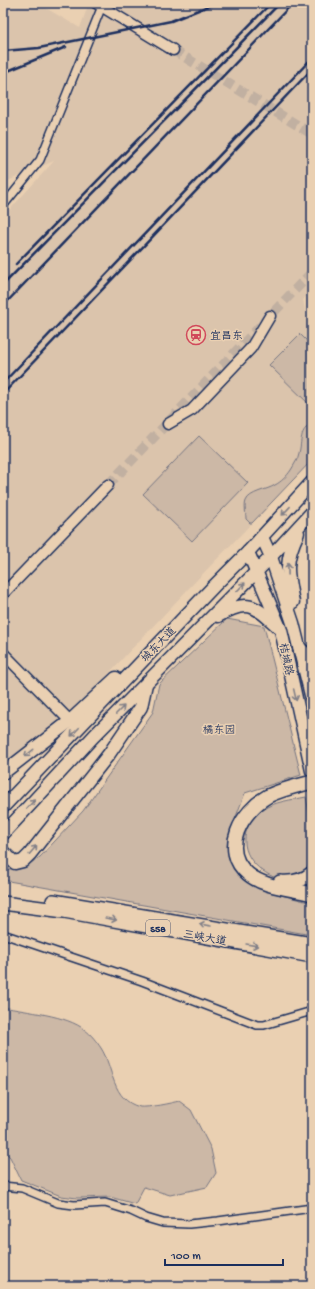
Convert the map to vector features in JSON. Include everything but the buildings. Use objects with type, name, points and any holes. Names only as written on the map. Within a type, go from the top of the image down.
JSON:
[{"type":"highway","points":[[300,649],[312,660]]},
{"type":"highway","points":[[312,782],[269,796],[255,805],[243,820],[234,843],[236,859],[241,867],[257,880],[266,884],[312,894]]},
{"type":"highway","points":[[312,787],[291,790],[273,799],[257,810],[248,820],[239,843],[243,862],[257,875],[268,880],[290,883],[308,877],[312,873]]},
{"type":"highway","name":"三峡大道","points":[[3,894],[71,903],[312,944]]},
{"type":"highway","name":"三峡大道","points":[[3,903],[64,911],[312,956]]},
{"type":"main road","name":"城东大道","points":[[4,807],[248,552],[312,482]]},
{"type":"main road","name":"城东大道","points":[[4,833],[94,736],[271,557],[308,516]]},
{"type":"main road","points":[[300,649],[287,565],[292,546],[308,516]]},
{"type":"main road","name":"桔城路","points":[[262,537],[271,557],[293,623],[312,699]]},
{"type":"main road","name":"桔城路","points":[[248,552],[281,630],[312,771]]},
{"type":"main road","points":[[3,773],[70,721],[214,586]]},
{"type":"main road","points":[[205,624],[230,609],[244,606],[256,608],[281,630]]},
{"type":"main road","points":[[3,852],[15,863],[23,861],[30,854],[109,754],[141,707],[146,684]]},
{"type":"street","points":[[3,206],[40,160],[100,4],[173,50]]},
{"type":"street","points":[[168,424],[192,410],[251,348],[270,316]]},
{"type":"street","points":[[3,594],[108,485]]},
{"type":"street","points":[[3,653],[70,721]]},
{"type":"street","points":[[3,934],[142,980],[257,1025],[264,1026],[312,1011]]},
{"type":"street","points":[[3,1186],[22,1188],[58,1203],[74,1205],[105,1203],[163,1223],[189,1224],[312,1208]]},
{"type":"shaded area","name":"宜昌东","points":[[3,3],[37,3],[80,28],[89,3],[312,3],[312,289],[303,300],[308,324],[312,328],[312,460],[76,708],[3,764],[3,217],[54,161],[3,183]]},
{"type":"green space","points":[[300,334],[312,346],[312,407],[269,365]]},
{"type":"green space","points":[[312,425],[312,460],[252,523],[250,523],[246,519],[246,501],[251,495],[272,487],[282,481],[298,457],[302,436],[305,429]]},
{"type":"green space","points":[[199,436],[248,483],[192,541],[143,494]]},
{"type":"green space","name":"橘东园","points":[[227,619],[264,626],[301,775],[245,793],[229,835],[232,862],[239,875],[252,884],[270,892],[312,903],[312,935],[3,880],[3,870],[25,867],[40,857],[83,811],[153,712],[159,684]]},
{"type":"green space","points":[[306,797],[312,829],[312,862],[303,871],[294,875],[280,878],[273,877],[263,871],[249,857],[245,841],[249,824],[254,817],[267,807],[284,801]]},
{"type":"green space","points":[[3,1007],[57,1017],[77,1025],[87,1032],[94,1038],[101,1048],[118,1091],[131,1103],[144,1107],[179,1101],[191,1110],[211,1149],[216,1173],[207,1187],[170,1195],[144,1187],[135,1204],[110,1197],[77,1198],[61,1196],[21,1180],[10,1157],[3,1150]]},
{"type":"tunnel","points":[[173,50],[312,134]]},
{"type":"tunnel","points":[[108,485],[312,272]]},
{"type":"railway","points":[[3,51],[39,48],[171,21],[216,3]]},
{"type":"railway","points":[[16,264],[271,3]]},
{"type":"railway","points":[[3,285],[280,3]]},
{"type":"railway","points":[[3,306],[293,3]]},
{"type":"railway","points":[[3,73],[66,47]]},
{"type":"railway","points":[[3,383],[312,58]]},
{"type":"railway","points":[[3,394],[312,69]]},
{"type":"place","name":"宜昌东","points":[[196,335]]}]
